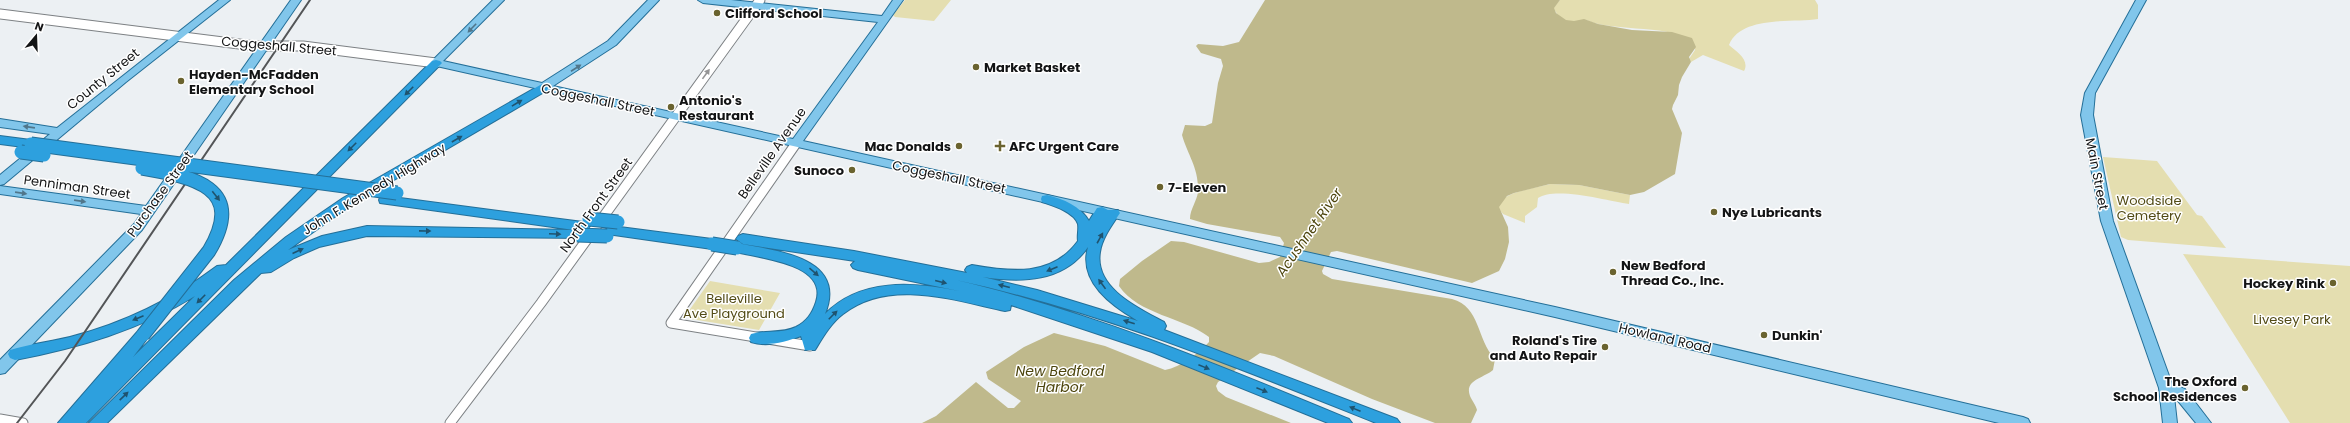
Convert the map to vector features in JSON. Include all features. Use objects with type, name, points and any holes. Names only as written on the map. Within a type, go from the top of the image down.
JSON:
[{"type":"highway","name":"John F. Kennedy Highway","points":[[72,422],[284,216],[436,63]]},
{"type":"highway","name":"John F. Kennedy Highway","points":[[97,423],[259,266],[319,220],[542,88]]},
{"type":"highway","points":[[0,140],[26,148],[142,168],[583,227],[840,253],[1019,276],[1044,272],[1059,266],[1072,257],[1108,212]]},
{"type":"highway","points":[[0,149],[26,148],[397,193],[583,227],[689,241],[715,240]]},
{"type":"highway","points":[[72,422],[212,247],[220,230],[223,214],[218,198],[205,186],[180,177],[142,168]]},
{"type":"highway","points":[[1047,199],[1068,207],[1081,217],[1085,232],[1082,245]]},
{"type":"highway","points":[[1108,212],[1093,254],[1093,267],[1100,281],[1111,295],[1130,309],[1192,344]]},
{"type":"highway","points":[[15,354],[96,334],[158,309],[218,273],[284,216]]},
{"type":"highway","points":[[199,323],[273,264],[307,247],[342,236],[384,230],[583,227]]},
{"type":"highway","points":[[740,243],[798,262],[815,272],[821,280],[825,291],[824,303],[807,336],[810,346]]},
{"type":"highway","points":[[740,243],[928,279],[1026,304],[1119,334],[1170,353],[1344,423]]},
{"type":"highway","points":[[840,253],[938,271],[1037,295],[1192,344],[1392,423]]},
{"type":"highway","points":[[810,346],[828,319],[844,306],[865,296],[894,290],[937,293],[1048,316],[1119,334]]},
{"type":"highway","points":[[756,338],[777,337],[795,333],[809,325],[819,315]]},
{"type":"main road","name":"County Street","points":[[0,181],[225,0]]},
{"type":"main road","name":"Purchase Street","points":[[0,369],[135,231],[296,0]]},
{"type":"main road","points":[[436,63],[500,0]]},
{"type":"main road","points":[[542,88],[612,43],[654,0]]},
{"type":"main road","points":[[702,0],[758,3],[882,20]]},
{"type":"main road","name":"Belleville Avenue","points":[[797,142],[882,20],[898,0]]},
{"type":"main road","name":"Main Street","points":[[2141,0],[2090,93],[2087,115],[2098,183],[2109,229],[2166,388],[2170,423]]},
{"type":"main road","name":"Coggeshall Street","points":[[436,63],[542,88],[797,142],[1306,256]]},
{"type":"main road","points":[[0,123],[59,132]]},
{"type":"main road","name":"Penniman Street","points":[[0,190],[150,211]]},
{"type":"main road","name":"Howland Road","points":[[1306,256],[1555,312],[2022,423]]},
{"type":"main road","points":[[0,356],[15,354]]},
{"type":"main road","points":[[2166,388],[2180,393],[2204,423]]},
{"type":"street","name":"North Front Street","points":[[450,423],[541,304],[758,3]]},
{"type":"street","name":"Coggeshall Street","points":[[0,14],[264,46],[303,46],[436,63]]},
{"type":"street","name":"Belleville Avenue","points":[[756,338],[671,324],[797,142]]},
{"type":"street","points":[[756,338],[810,346]]},
{"type":"street","points":[[0,419],[23,423]]},
{"type":"green space","points":[[905,0],[951,0],[934,21],[895,17],[893,15]]},
{"type":"green space","points":[[1560,0],[1815,0],[1818,5],[1818,19],[1769,22],[1744,29],[1735,35],[1729,45],[1742,56],[1745,63],[1744,71],[1703,55],[1691,62],[1689,59],[1695,50],[1694,44],[1685,37],[1673,33],[1598,24],[1586,20],[1580,23],[1562,21],[1553,8]]},
{"type":"green space","name":"Woodside Cemetery","points":[[2103,157],[2157,161],[2197,215],[2202,216],[2226,248],[2128,240],[2121,237]]},
{"type":"green space","points":[[1550,184],[1579,185],[1630,195],[1629,204],[1582,195],[1557,193],[1546,195],[1538,198],[1537,207],[1525,216],[1525,223],[1503,214],[1499,209],[1500,203],[1504,198],[1528,189]]},
{"type":"green space","name":"Livesey Park","points":[[2183,254],[2350,266],[2350,423],[2290,423]]},
{"type":"green space","name":"Belleville Ave Playground","points":[[710,281],[780,293],[759,330],[691,319],[688,312]]},
{"type":"water","points":[[1265,0],[1560,0],[1554,8],[1556,13],[1566,20],[1574,21],[1584,19],[1598,24],[1632,30],[1672,32],[1692,38],[1696,47],[1689,57],[1691,62],[1682,77],[1678,95],[1672,109],[1682,133],[1675,174],[1644,192],[1630,195],[1579,185],[1550,184],[1507,196],[1499,207],[1508,227],[1509,242],[1505,259],[1499,271],[1472,283],[1337,251],[1331,252],[1322,271],[1323,274],[1332,279],[1452,299],[1461,303],[1468,309],[1477,324],[1484,342],[1495,359],[1493,370],[1476,380],[1470,386],[1470,396],[1477,410],[1471,423],[1435,423],[1372,399],[1274,356],[1260,353],[1218,382],[1216,386],[1218,391],[1226,397],[1291,423],[922,423],[936,416],[976,382],[1008,408],[1014,408],[1021,401],[988,379],[986,372],[1024,347],[1054,333],[1105,346],[1165,370],[1183,363],[1200,351],[1209,342],[1209,337],[1187,325],[1149,310],[1128,296],[1119,286],[1120,279],[1142,261],[1171,241],[1184,242],[1259,263],[1269,262],[1280,257],[1284,243],[1280,237],[1207,224],[1190,219],[1198,192],[1198,184],[1195,169],[1182,135],[1185,125],[1205,126],[1212,123],[1218,83],[1223,66],[1221,59],[1201,53],[1196,46],[1198,44],[1223,46],[1239,42]]},
{"type":"railway","points":[[17,423],[65,361],[310,0]]},
{"type":"place","name":"Clifford School","points":[[717,13]]},
{"type":"place","name":"Market Basket","points":[[976,67]]},
{"type":"place","name":"Hayden-McFadden Elementary School","points":[[181,81]]},
{"type":"place","name":"Antonio's Restaurant","points":[[671,107]]},
{"type":"place","name":"Mac Donalds","points":[[959,146]]},
{"type":"place","name":"AFC Urgent Care","points":[[1000,146]]},
{"type":"place","name":"Sunoco","points":[[852,170]]},
{"type":"place","name":"7-Eleven","points":[[1160,187]]},
{"type":"place","name":"Nye Lubricants","points":[[1714,212]]},
{"type":"place","name":"New Bedford Thread Co., Inc.","points":[[1613,272]]},
{"type":"place","name":"Hockey Rink","points":[[2333,283]]},
{"type":"place","name":"Dunkin'","points":[[1764,335]]},
{"type":"place","name":"Roland's Tire and Auto Repair","points":[[1605,347]]},
{"type":"place","name":"The Oxford School Residences","points":[[2245,388]]},
{"type":"water label","name":"Acushnet River","points":[[1309,232]]},
{"type":"water label","name":"New Bedford Harbor","points":[[1060,380]]}]
